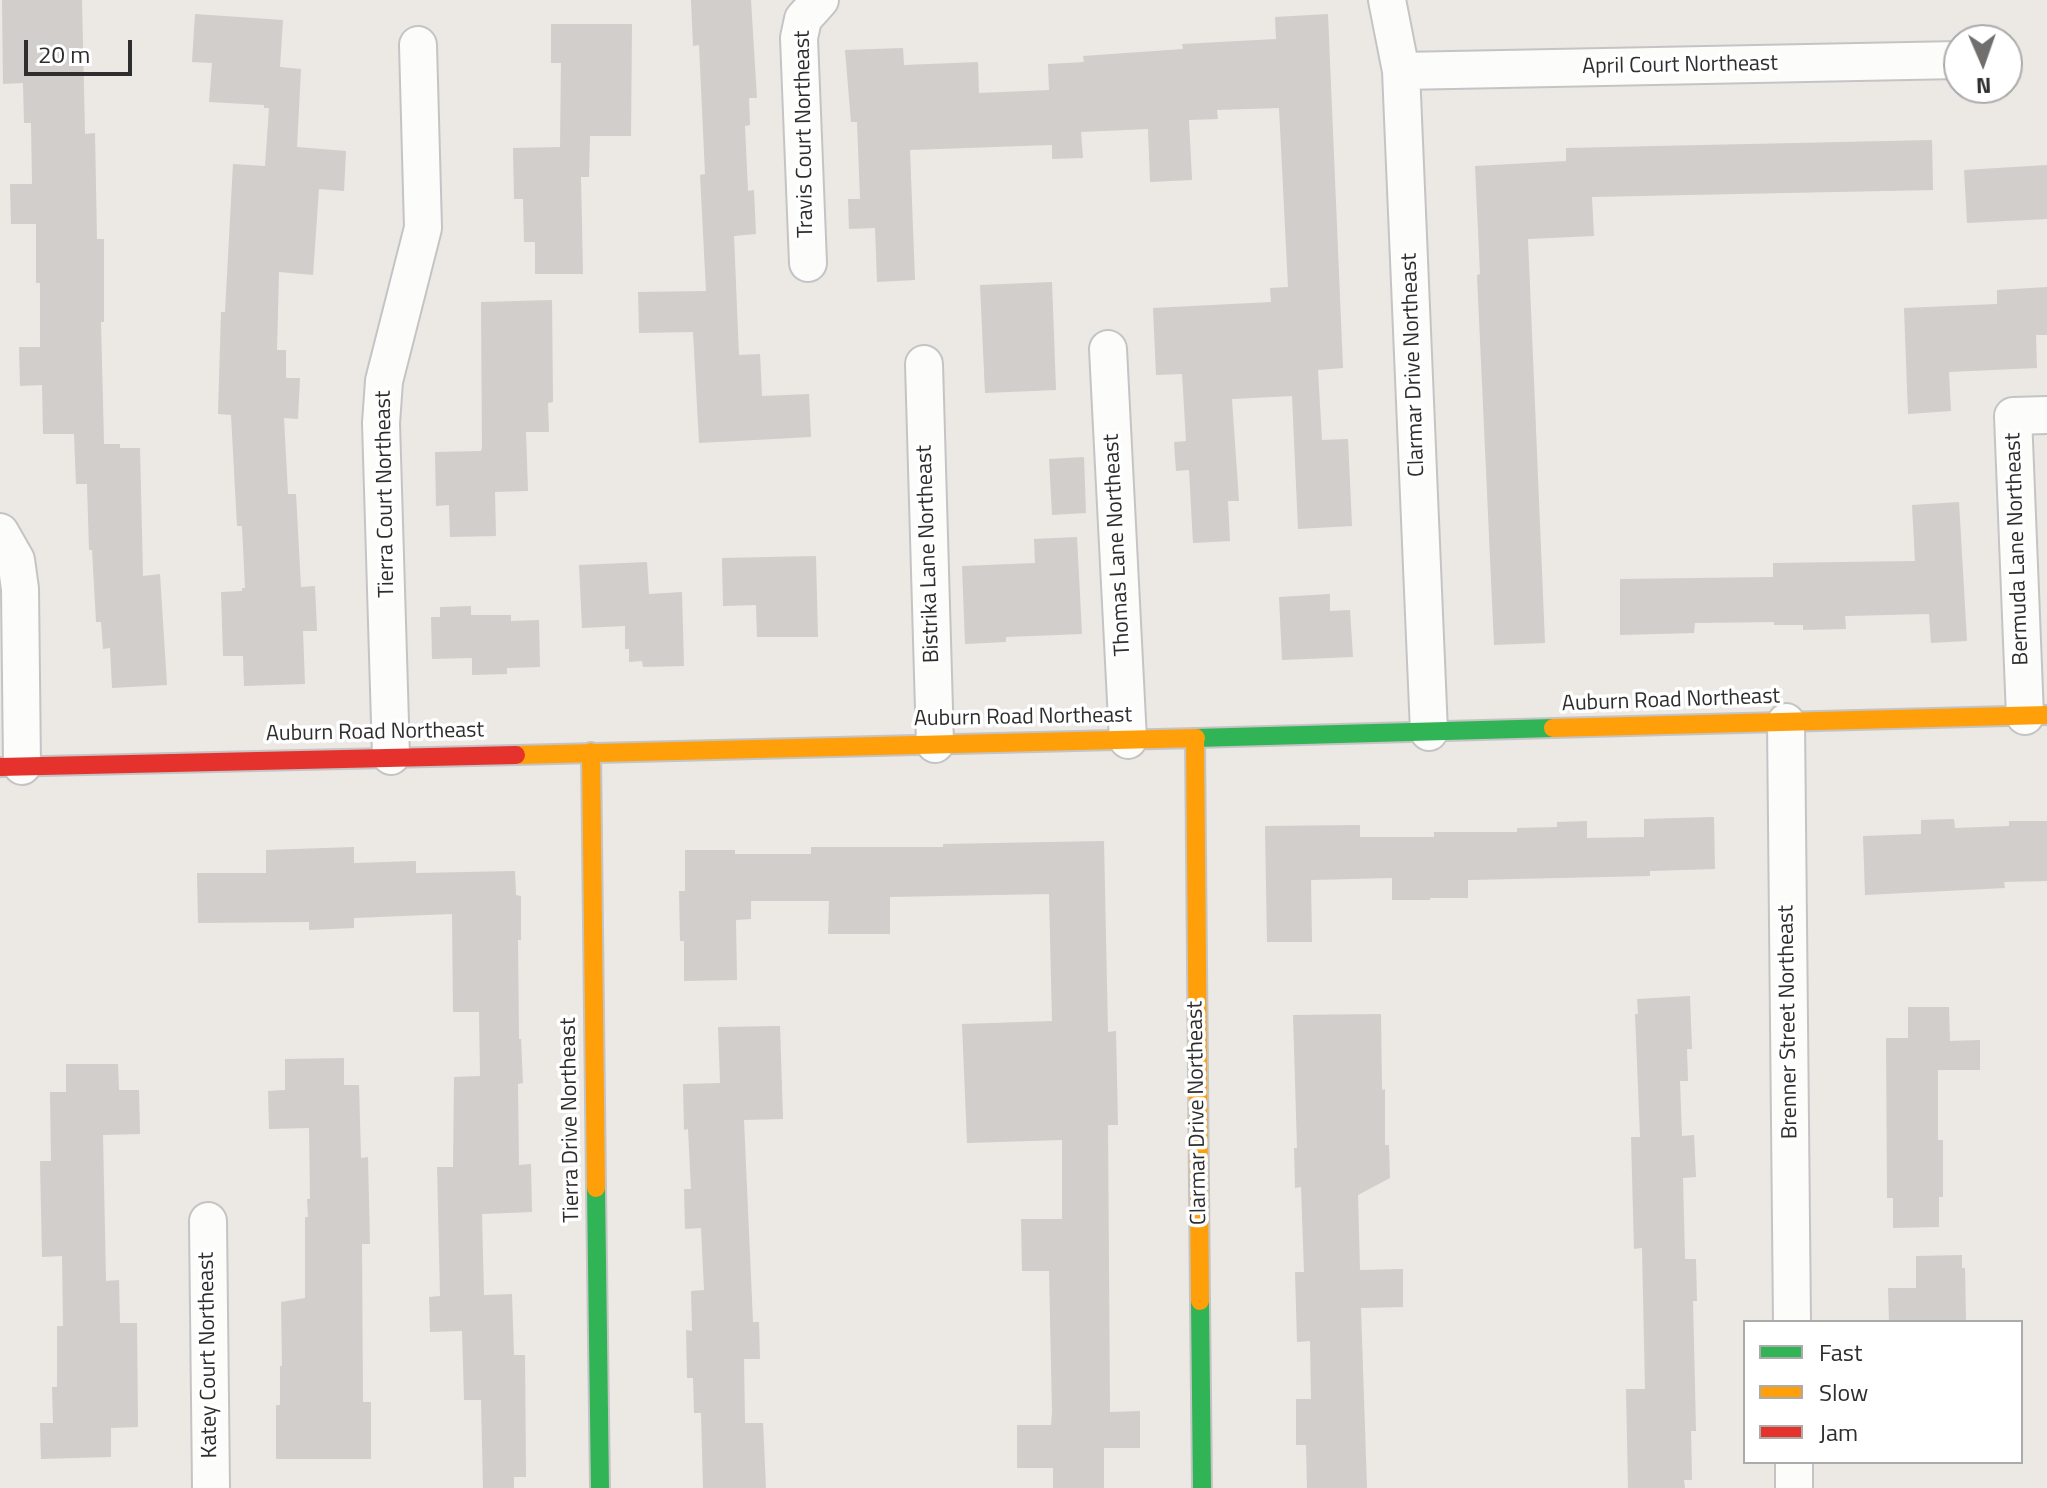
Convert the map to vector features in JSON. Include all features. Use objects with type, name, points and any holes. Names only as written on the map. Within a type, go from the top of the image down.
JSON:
[{"type":"street","name":"Clarmar Drive Northeast","points":[[1387,0],[1401,71],[1429,732]]},
{"type":"street","name":"Travis Court Northeast","points":[[808,263],[799,38],[803,19],[816,4]]},
{"type":"street","name":"Tierra Court Northeast","points":[[391,756],[381,423],[384,381],[423,228],[418,45]]},
{"type":"street","name":"April Court Northeast","points":[[1401,71],[1943,60]]},
{"type":"street","name":"Thomas Lane Northeast","points":[[1108,349],[1128,740]]},
{"type":"street","name":"Bistrika Lane Northeast","points":[[924,364],[935,744]]},
{"type":"street","name":"Bermuda Lane Northeast","points":[[2036,715],[2013,416],[2047,415]]},
{"type":"street","points":[[0,532],[16,560],[20,589],[11,767]]},
{"type":"street","name":"Auburn Road Northeast","points":[[11,767],[2036,715]]},
{"type":"street","name":"Brenner Street Northeast","points":[[1786,722],[1792,1320]]},
{"type":"street","name":"Clarmar Drive Northeast","points":[[1195,738],[1202,1488]]},
{"type":"street","name":"Tierra Drive Northeast","points":[[591,752],[600,1488]]},
{"type":"street","name":"Katey Court Northeast","points":[[208,1221],[211,1488]]},
{"type":"street","points":[[1794,1464],[1794,1488]]},
{"type":"building","points":[[2,0],[82,0],[85,134],[95,133],[97,239],[104,239],[104,322],[101,322],[104,444],[140,448],[143,576],[160,574],[167,685],[112,688],[110,648],[103,649],[101,622],[96,622],[87,484],[76,484],[74,434],[43,434],[42,385],[20,386],[19,347],[40,347],[40,283],[36,283],[36,224],[11,224],[10,184],[32,184],[31,123],[24,123],[23,83],[3,84]]},
{"type":"building","points":[[691,0],[751,0],[757,98],[749,98],[750,125],[745,126],[748,191],[754,190],[756,234],[734,236],[739,355],[760,354],[762,396],[809,394],[811,437],[699,443],[693,332],[639,333],[638,292],[706,291],[700,175],[705,174],[699,45],[693,46]]},
{"type":"building","points":[[195,14],[283,20],[280,67],[301,69],[297,147],[346,151],[344,191],[319,189],[313,275],[279,272],[277,350],[286,350],[286,378],[300,378],[298,419],[284,418],[288,494],[296,494],[301,587],[315,586],[317,631],[303,631],[305,684],[244,686],[243,656],[223,656],[221,592],[242,591],[245,588],[242,526],[237,526],[231,415],[218,414],[221,312],[225,312],[233,164],[265,166],[269,108],[264,108],[264,105],[209,102],[212,63],[192,62]]},
{"type":"building","points":[[1328,14],[1343,368],[1318,370],[1322,440],[1348,439],[1352,526],[1298,529],[1292,396],[1232,399],[1239,501],[1228,501],[1230,541],[1193,543],[1189,470],[1176,471],[1174,442],[1186,441],[1182,374],[1156,375],[1153,308],[1271,302],[1270,288],[1288,287],[1279,108],[1217,110],[1218,119],[1189,120],[1192,180],[1150,182],[1148,129],[1081,132],[1083,158],[1052,159],[1052,145],[910,150],[915,280],[877,282],[875,228],[849,229],[848,199],[860,199],[857,122],[851,122],[845,50],[903,48],[904,65],[978,62],[979,93],[1049,90],[1048,64],[1084,62],[1083,56],[1183,49],[1182,44],[1276,39],[1275,17]]},
{"type":"building","points":[[551,24],[632,24],[631,136],[590,136],[589,177],[581,177],[583,274],[535,274],[535,242],[524,242],[523,199],[514,199],[513,148],[560,147],[561,63],[551,63]]},
{"type":"building","points":[[1932,140],[1933,190],[1592,197],[1594,236],[1528,239],[1545,643],[1494,645],[1475,166],[1566,161],[1566,148]]},
{"type":"building","points":[[2047,165],[2047,219],[1967,223],[1964,170]]},
{"type":"building","points":[[1052,282],[1056,390],[985,393],[980,285]]},
{"type":"building","points":[[2047,287],[2047,335],[2036,335],[2037,368],[1949,372],[1951,411],[1908,414],[1904,308],[1997,304],[1997,290]]},
{"type":"building","points":[[552,300],[553,402],[548,403],[549,432],[526,432],[528,491],[495,492],[496,536],[450,537],[449,505],[436,506],[435,452],[481,451],[482,448],[481,302]]},
{"type":"building","points":[[1084,457],[1086,513],[1052,515],[1049,459]]},
{"type":"building","points":[[1959,502],[1967,641],[1931,643],[1929,614],[1845,616],[1846,629],[1803,630],[1803,625],[1774,625],[1774,622],[1695,623],[1694,633],[1620,635],[1620,579],[1773,577],[1773,563],[1915,561],[1912,505]]},
{"type":"building","points":[[1077,537],[1082,634],[1006,637],[1006,642],[965,644],[962,566],[1035,563],[1034,539]]},
{"type":"building","points":[[816,556],[818,637],[757,637],[756,605],[723,606],[722,558]]},
{"type":"building","points":[[647,562],[649,594],[682,592],[684,666],[643,667],[642,661],[629,662],[629,649],[625,649],[625,626],[582,628],[579,565]]},
{"type":"building","points":[[1330,594],[1330,611],[1350,610],[1353,657],[1282,660],[1279,597]]},
{"type":"building","points":[[471,606],[471,615],[511,615],[511,621],[539,620],[540,667],[507,668],[507,674],[472,675],[472,658],[432,659],[431,617],[440,617],[440,607]]},
{"type":"building","points":[[1714,817],[1715,869],[1650,871],[1650,876],[1468,880],[1468,898],[1430,900],[1392,900],[1392,878],[1311,880],[1312,942],[1267,942],[1265,826],[1360,825],[1360,837],[1434,837],[1434,832],[1517,832],[1517,828],[1557,827],[1557,822],[1587,821],[1587,838],[1644,837],[1644,819]]},
{"type":"building","points":[[1954,819],[1955,828],[2009,826],[2009,821],[2047,821],[2047,881],[2004,882],[2005,888],[1865,895],[1863,836],[1921,834],[1921,820]]},
{"type":"building","points":[[1104,841],[1108,1032],[1116,1031],[1118,1125],[1108,1125],[1110,1412],[1140,1411],[1140,1448],[1104,1448],[1104,1488],[1053,1488],[1053,1468],[1017,1468],[1017,1425],[1051,1425],[1052,1412],[1049,1271],[1022,1271],[1021,1219],[1062,1219],[1062,1140],[967,1143],[962,1024],[1052,1021],[1049,894],[890,897],[890,934],[828,934],[829,901],[751,901],[751,919],[736,920],[737,980],[684,981],[679,891],[685,891],[685,850],[735,850],[735,854],[811,854],[811,847],[943,847],[943,844]]},
{"type":"building","points":[[354,847],[354,863],[416,861],[416,873],[515,871],[516,895],[521,896],[519,1039],[523,1083],[518,1084],[519,1165],[531,1164],[532,1212],[482,1214],[484,1295],[512,1294],[514,1355],[525,1355],[526,1477],[514,1477],[514,1488],[483,1488],[481,1400],[464,1400],[462,1331],[430,1332],[429,1297],[440,1296],[437,1167],[453,1167],[454,1077],[480,1076],[479,1012],[453,1012],[452,914],[354,918],[354,928],[309,930],[309,922],[198,923],[197,873],[266,873],[266,850]]},
{"type":"building","points":[[1690,996],[1692,1049],[1687,1049],[1688,1081],[1680,1081],[1682,1136],[1694,1135],[1696,1177],[1683,1178],[1685,1259],[1696,1259],[1697,1301],[1693,1301],[1696,1431],[1691,1431],[1692,1480],[1684,1480],[1685,1488],[1628,1488],[1626,1389],[1645,1389],[1642,1248],[1634,1249],[1631,1137],[1640,1137],[1635,1014],[1638,1014],[1637,999]]},
{"type":"building","points":[[1908,1007],[1949,1007],[1950,1041],[1980,1040],[1980,1070],[1938,1070],[1938,1140],[1943,1140],[1943,1197],[1939,1197],[1939,1227],[1893,1228],[1893,1198],[1887,1198],[1886,1038],[1908,1038]]},
{"type":"building","points":[[1381,1014],[1385,1145],[1389,1145],[1390,1178],[1358,1195],[1360,1270],[1403,1269],[1403,1307],[1361,1308],[1367,1488],[1307,1488],[1306,1445],[1296,1445],[1296,1399],[1311,1399],[1310,1341],[1297,1342],[1295,1272],[1304,1272],[1301,1187],[1295,1188],[1294,1148],[1297,1148],[1293,1015]]},
{"type":"building","points":[[780,1026],[783,1119],[744,1120],[753,1322],[759,1322],[760,1359],[744,1359],[745,1423],[763,1423],[766,1488],[703,1488],[701,1413],[694,1413],[693,1378],[687,1378],[686,1330],[692,1331],[691,1291],[704,1290],[701,1228],[685,1229],[684,1189],[691,1189],[688,1129],[684,1130],[683,1084],[720,1083],[718,1027]]},
{"type":"building","points":[[344,1058],[344,1085],[359,1085],[361,1158],[368,1157],[370,1244],[362,1244],[363,1402],[371,1402],[371,1459],[276,1459],[276,1405],[280,1405],[282,1366],[281,1302],[305,1298],[305,1217],[308,1217],[307,1199],[310,1199],[309,1128],[269,1129],[268,1091],[285,1090],[285,1059]]},
{"type":"building","points":[[66,1064],[118,1064],[119,1090],[139,1090],[140,1134],[103,1135],[106,1281],[119,1280],[120,1323],[137,1323],[138,1427],[111,1428],[111,1457],[41,1459],[40,1423],[53,1423],[52,1387],[57,1387],[57,1326],[63,1326],[62,1256],[42,1257],[40,1161],[51,1161],[50,1092],[66,1092]]},
{"type":"building","points":[[1962,1255],[1966,1320],[1889,1320],[1888,1288],[1916,1288],[1916,1256]]},
{"type":"traffic: fast","points":[[1196,738],[1553,728]]},
{"type":"traffic: fast","points":[[596,1188],[600,1488]]},
{"type":"traffic: fast","points":[[1200,1301],[1202,1488]]},
{"type":"traffic: slow","points":[[1553,728],[2047,715]]},
{"type":"traffic: slow","points":[[1195,738],[1200,1301]]},
{"type":"traffic: slow","points":[[516,755],[1196,738]]},
{"type":"traffic: slow","points":[[591,752],[596,1188]]},
{"type":"traffic: jam","points":[[0,767],[516,755]]}]
